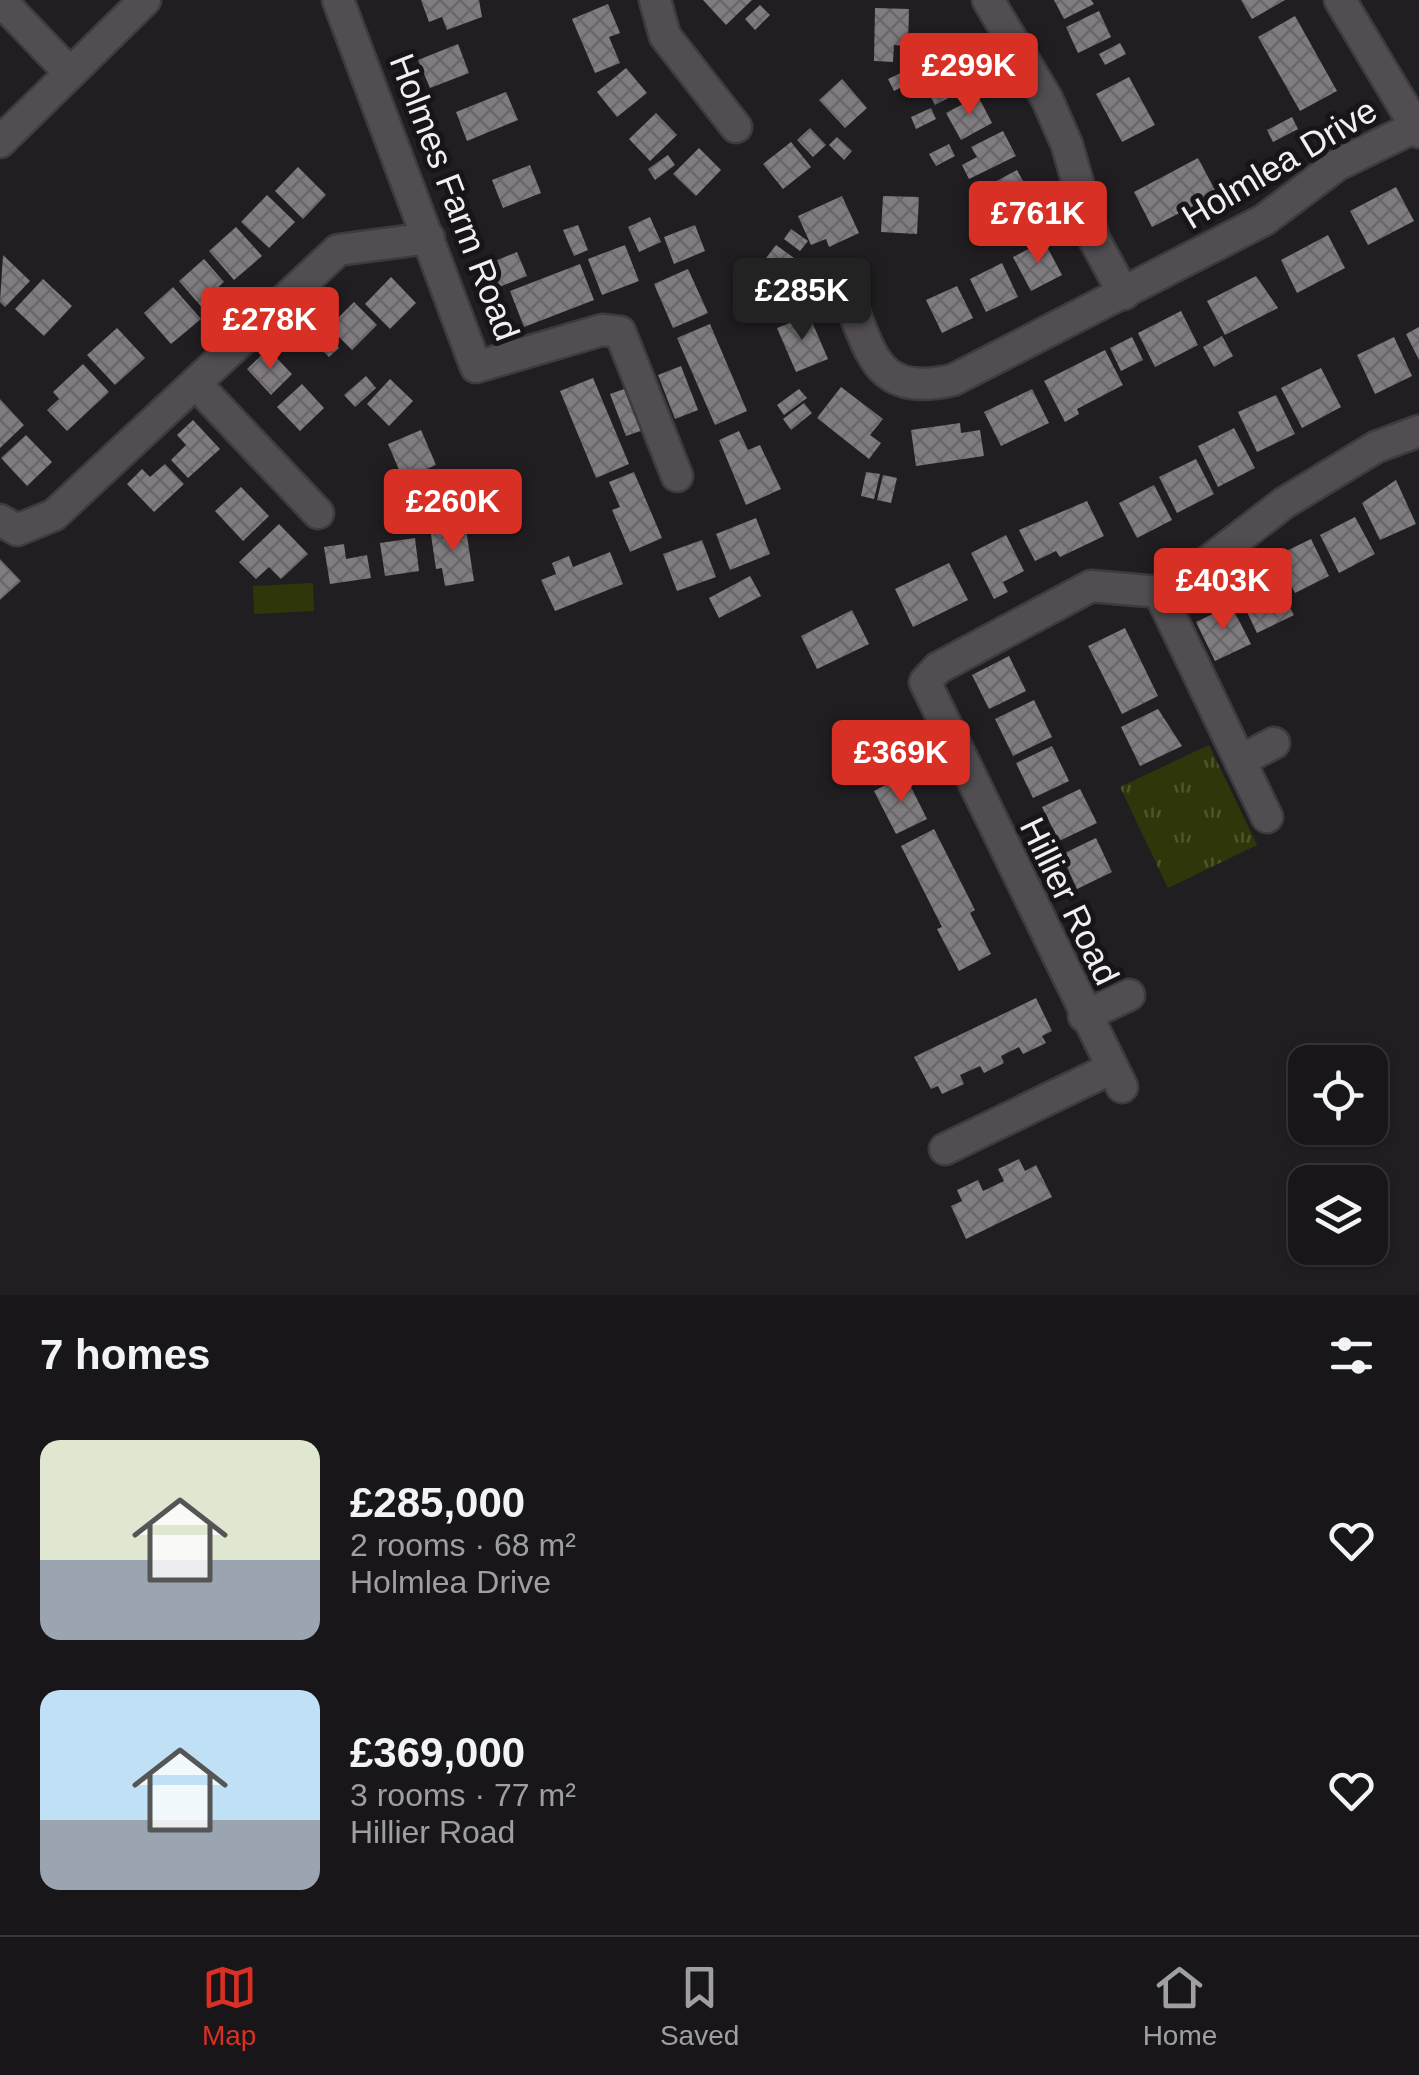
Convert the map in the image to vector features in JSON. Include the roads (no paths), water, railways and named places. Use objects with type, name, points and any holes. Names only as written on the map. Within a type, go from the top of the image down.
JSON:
[{"type":"street","points":[[0,0],[70,73]]},
{"type":"street","points":[[0,142],[146,0]]},
{"type":"street","name":"Holmes Farm Road","points":[[338,0],[476,368],[602,330],[620,332],[677,476]]},
{"type":"street","points":[[655,0],[665,36],[736,128]]},
{"type":"street","points":[[988,0],[1047,100],[1067,145],[1094,240],[1124,294]]},
{"type":"street","points":[[1340,0],[1418,127]]},
{"type":"street","name":"Holmlea Drive","points":[[845,290],[877,362],[894,381],[921,387],[953,380],[1264,220],[1337,165],[1418,127]]},
{"type":"street","points":[[0,520],[16,530],[54,515],[198,385],[338,250],[429,238]]},
{"type":"street","points":[[198,385],[318,513]]},
{"type":"street","points":[[1267,817],[1159,592],[1192,574],[1284,503],[1376,447],[1419,431]]},
{"type":"street","name":"Hillier Road","points":[[945,1149],[1117,1078],[924,682],[938,668],[1091,586],[1159,592]]},
{"type":"street","points":[[1240,761],[1274,743]]},
{"type":"street","name":"Hillier Road","points":[[1084,1016],[1128,995]]}]
